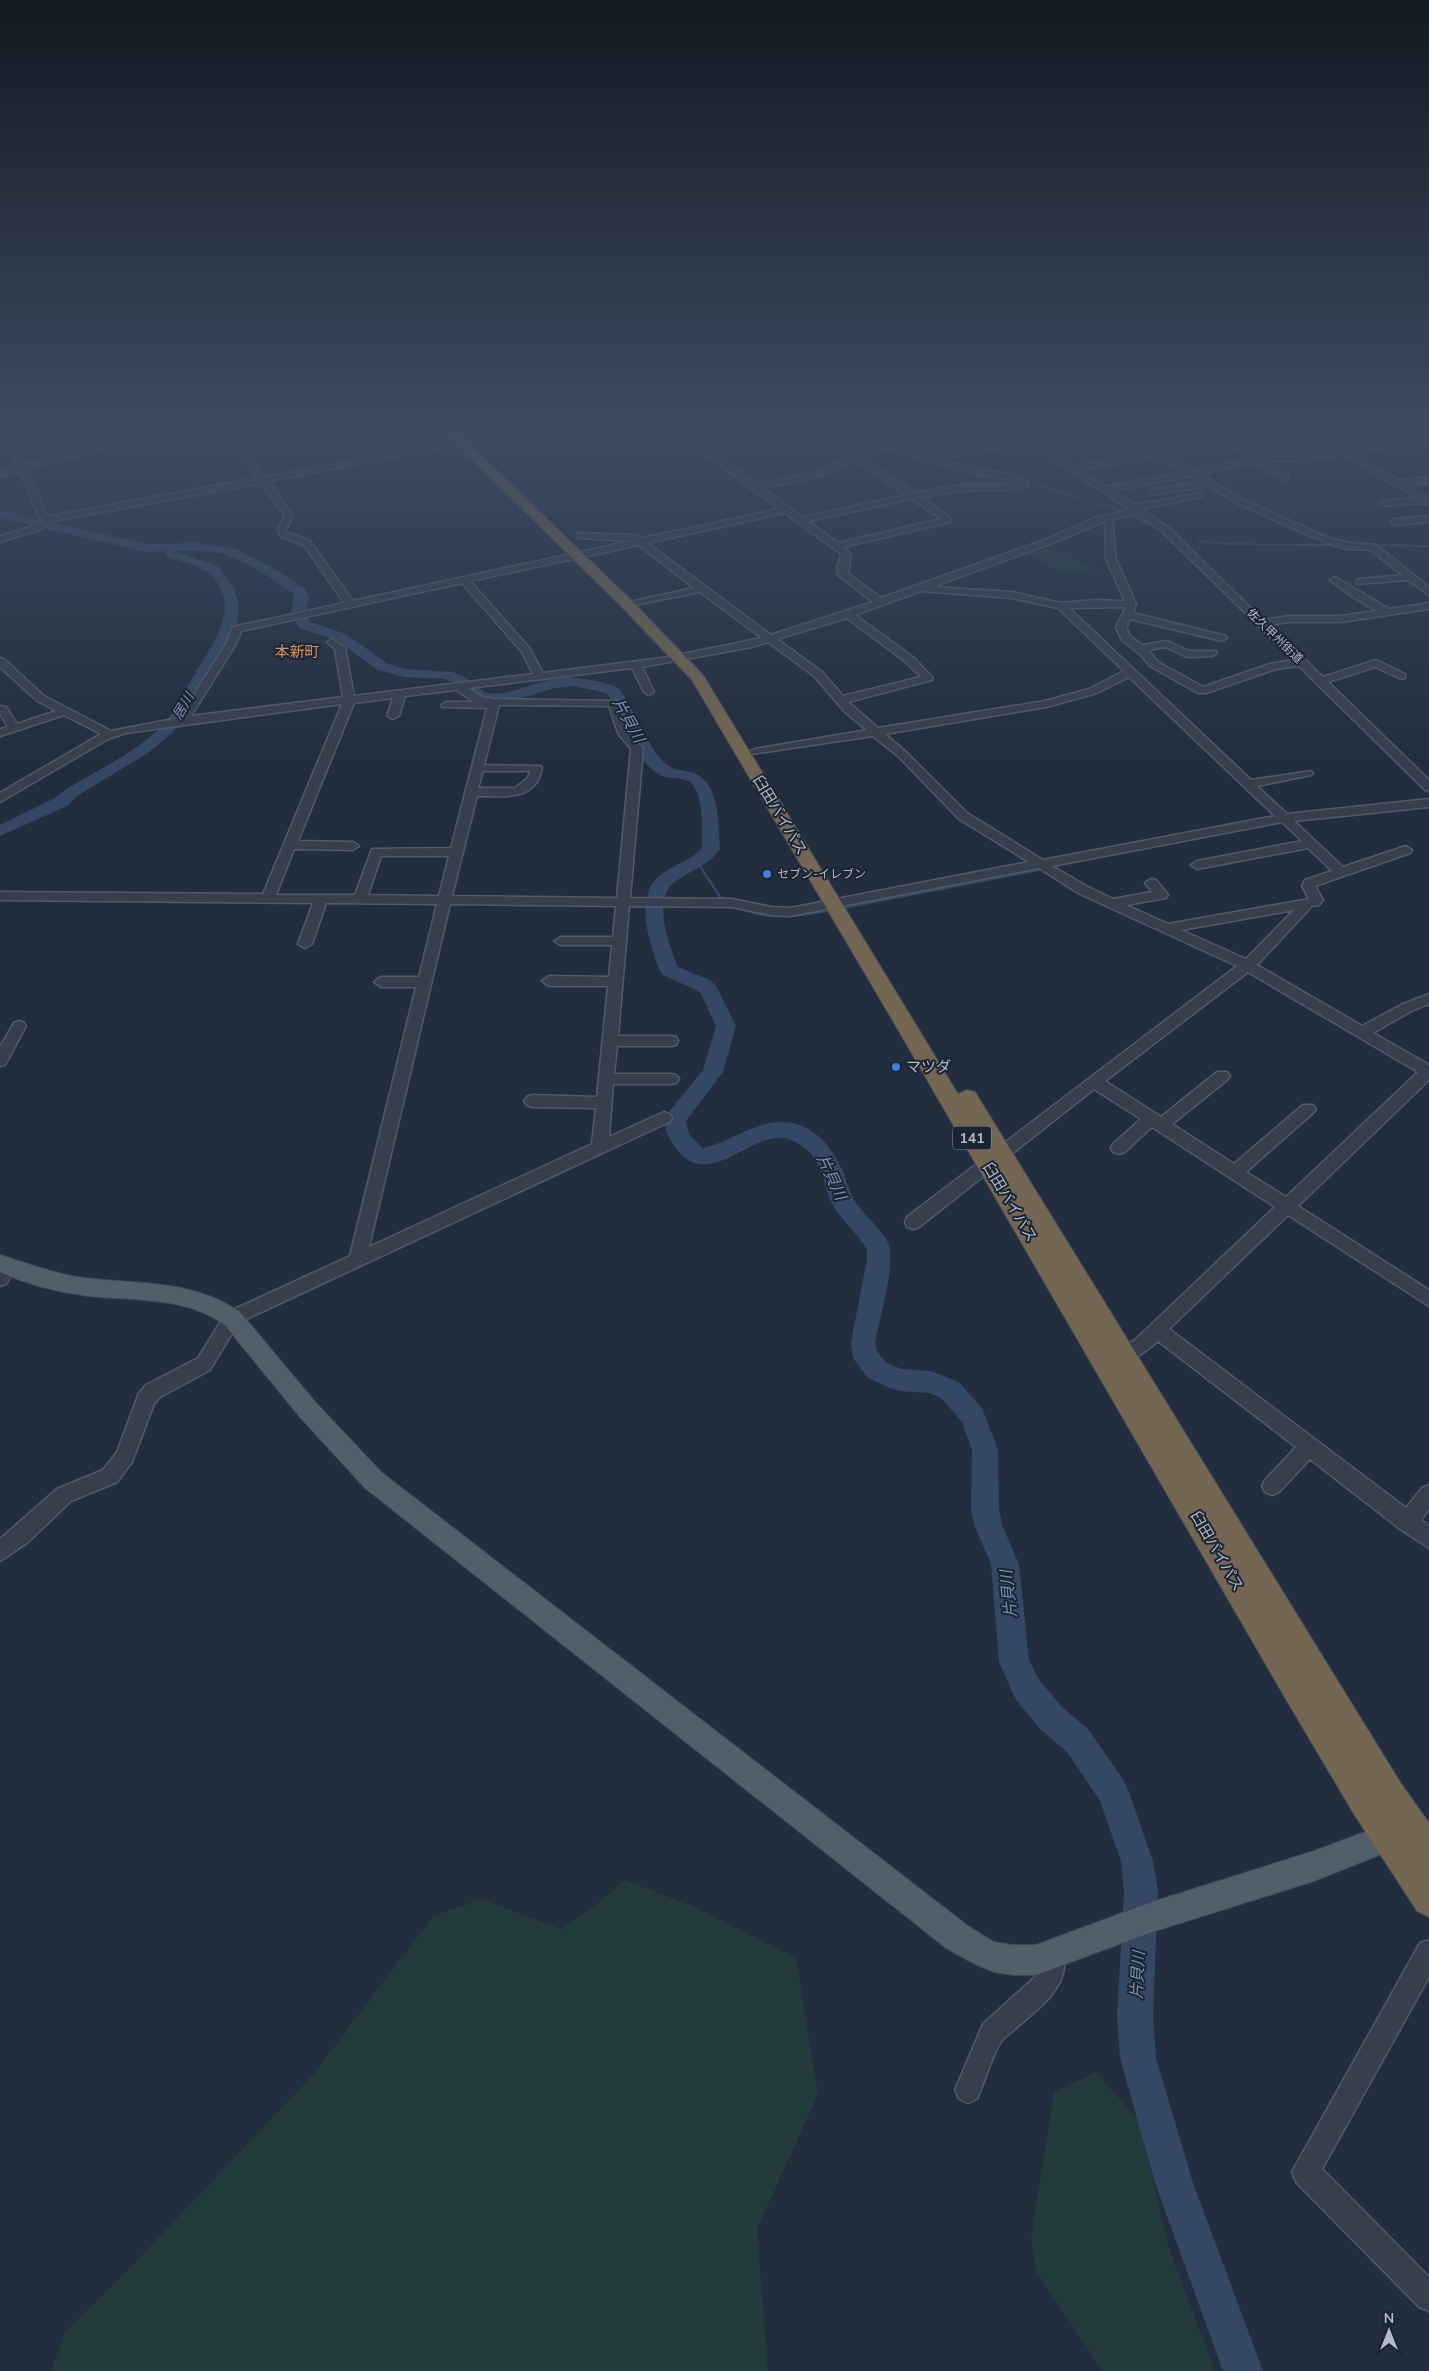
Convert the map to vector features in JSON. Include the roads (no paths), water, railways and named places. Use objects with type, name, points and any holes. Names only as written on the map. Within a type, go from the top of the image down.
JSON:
[{"type":"highway","name":"臼田バイパス","points":[[572,540],[637,603],[686,657],[839,902],[994,1158],[1298,1690],[1429,1852]]},
{"type":"highway","name":"臼田バイパス","points":[[580,547],[686,657],[710,677],[755,752],[839,902]]},
{"type":"highway","name":"臼田バイパス","points":[[994,1158],[1121,1355],[1410,1829],[1429,1899]]},
{"type":"main road","points":[[2,1270],[68,1284],[200,1300],[216,1306],[232,1318],[308,1410],[373,1480],[950,1931],[987,1956],[1003,1960],[1036,1960],[1139,1922],[1314,1866],[1410,1829]]},
{"type":"street","points":[[297,540],[307,544],[350,604]]},
{"type":"street","points":[[176,722],[231,644],[237,629],[464,580],[580,547],[624,540]]},
{"type":"street","points":[[637,540],[701,589],[818,674],[848,710],[914,765],[963,816],[1083,890],[1247,965],[1429,1072],[1141,1345],[1121,1355]]},
{"type":"street","points":[[580,547],[646,540]]},
{"type":"street","points":[[828,540],[846,553],[842,570],[843,574],[880,602]]},
{"type":"street","points":[[836,546],[863,540]]},
{"type":"street","points":[[0,798],[109,734],[176,722],[686,657],[752,644],[848,614],[1053,540]]},
{"type":"street","points":[[1110,540],[1111,558],[1131,604],[1127,616],[1121,624],[1124,635],[1154,664],[1202,691],[1274,666],[1302,662]]},
{"type":"street","name":"佐久甲州街道","points":[[1178,540],[1429,787]]},
{"type":"street","points":[[1325,540],[1345,545],[1373,548],[1429,592]]},
{"type":"street","points":[[1360,582],[1410,577]]},
{"type":"street","points":[[464,580],[534,661],[540,676]]},
{"type":"street","points":[[1335,580],[1362,599],[1387,612]]},
{"type":"street","points":[[918,588],[972,594],[1012,595],[1061,606],[1095,603],[1131,604]]},
{"type":"street","points":[[637,603],[701,589]]},
{"type":"street","points":[[1061,606],[1248,784],[1308,844],[1341,872]]},
{"type":"street","points":[[1261,622],[1289,619],[1342,619],[1429,606]]},
{"type":"street","points":[[841,700],[928,678],[910,660],[848,614]]},
{"type":"street","points":[[1127,616],[1222,638]]},
{"type":"street","points":[[268,898],[349,701],[340,648],[332,642]]},
{"type":"street","points":[[1140,649],[1167,644],[1188,654],[1212,653]]},
{"type":"street","points":[[0,661],[32,692],[109,734]]},
{"type":"street","points":[[1321,681],[1376,663],[1401,676]]},
{"type":"street","points":[[635,664],[649,692]]},
{"type":"street","points":[[755,752],[1064,700],[1100,688],[1130,672]]},
{"type":"street","points":[[459,686],[479,700],[494,704]]},
{"type":"street","points":[[393,716],[400,694]]},
{"type":"street","points":[[446,705],[613,703],[624,733],[637,749],[600,1147]]},
{"type":"street","points":[[358,1258],[374,1185],[494,704]]},
{"type":"street","points":[[2,709],[15,729]]},
{"type":"street","points":[[0,733],[65,711]]},
{"type":"street","points":[[472,792],[518,792],[534,780],[536,768],[478,768]]},
{"type":"street","points":[[1248,784],[1307,773]]},
{"type":"street","points":[[0,896],[732,903],[782,912],[1283,818],[1429,802]]},
{"type":"street","points":[[1197,865],[1308,844]]},
{"type":"street","points":[[290,845],[354,846]]},
{"type":"street","points":[[1167,928],[1307,904],[1316,900],[1316,896],[1309,889],[1310,883],[1406,850]]},
{"type":"street","points":[[360,899],[376,852],[458,852]]},
{"type":"street","points":[[1111,903],[1161,895],[1151,883]]},
{"type":"street","points":[[305,944],[321,899]]},
{"type":"street","points":[[913,1222],[1094,1081],[1256,959],[1307,904]]},
{"type":"street","points":[[561,941],[620,941]]},
{"type":"street","points":[[549,981],[616,982]]},
{"type":"street","points":[[381,982],[425,982]]},
{"type":"street","points":[[1363,1032],[1408,1007],[1429,999]]},
{"type":"street","points":[[0,1061],[19,1026]]},
{"type":"street","points":[[610,1041],[671,1041]]},
{"type":"street","points":[[1119,1148],[1222,1076]]},
{"type":"street","points":[[606,1079],[671,1079]]},
{"type":"street","points":[[1094,1081],[1429,1299]]},
{"type":"street","points":[[532,1101],[604,1103]]},
{"type":"street","points":[[1235,1172],[1308,1109]]},
{"type":"street","points":[[0,1551],[20,1536],[64,1495],[110,1476],[120,1466],[146,1398],[153,1391],[204,1364],[232,1318],[358,1258],[664,1118]]},
{"type":"street","points":[[1157,1330],[1429,1538]]},
{"type":"street","points":[[1272,1486],[1309,1447]]},
{"type":"street","points":[[1407,1522],[1429,1494]]},
{"type":"street","points":[[1429,1952],[1306,2172],[1429,2298]]},
{"type":"street","points":[[968,2090],[992,2033],[1044,1986],[1052,1974],[1052,1954]]},
{"type":"waterway","name":"片貝川","points":[[110,540],[146,548],[195,547],[229,551],[277,576],[300,592],[302,597],[298,613],[304,625],[341,637],[383,667],[404,673],[448,675],[461,681],[481,696],[489,698],[521,694],[554,684],[574,682],[611,690],[616,694],[637,738],[652,759],[669,773],[689,776],[698,781],[706,796],[708,805],[711,849],[700,860],[675,873],[663,882],[655,900],[656,925],[670,971],[703,985],[709,991],[726,1026],[713,1072],[675,1120],[677,1132],[686,1146],[700,1157],[722,1152],[765,1132],[783,1130],[799,1134],[818,1147],[831,1170],[844,1204],[856,1221],[877,1244],[879,1259],[863,1342],[866,1358],[877,1370],[899,1380],[931,1382],[950,1390],[973,1416],[985,1450],[985,1509],[988,1525],[1005,1564],[1014,1662],[1027,1689],[1051,1718],[1078,1741],[1113,1792],[1137,1861],[1141,1891],[1135,2015],[1138,2058],[1174,2183],[1243,2371]]},
{"type":"waterway","points":[[1198,541],[1228,544],[1336,545]]},
{"type":"waterway","points":[[1370,545],[1429,546]]},
{"type":"waterway","name":"居川","points":[[0,831],[61,802],[71,793],[142,750],[168,729],[223,639],[230,622],[232,607],[228,590],[213,569],[171,554]]},
{"type":"waterway","points":[[698,863],[720,897],[727,901]]},
{"type":"waterway","points":[[842,908],[1038,870]]},
{"type":"waterway","points":[[735,906],[747,911],[771,916],[795,916],[833,910]]},
{"type":"place","name":"セブン-イレブン","points":[[767,874]]},
{"type":"place","name":"マツダ","points":[[896,1067]]},
{"type":"district","name":"本新町","points":[[297,652]]}]
